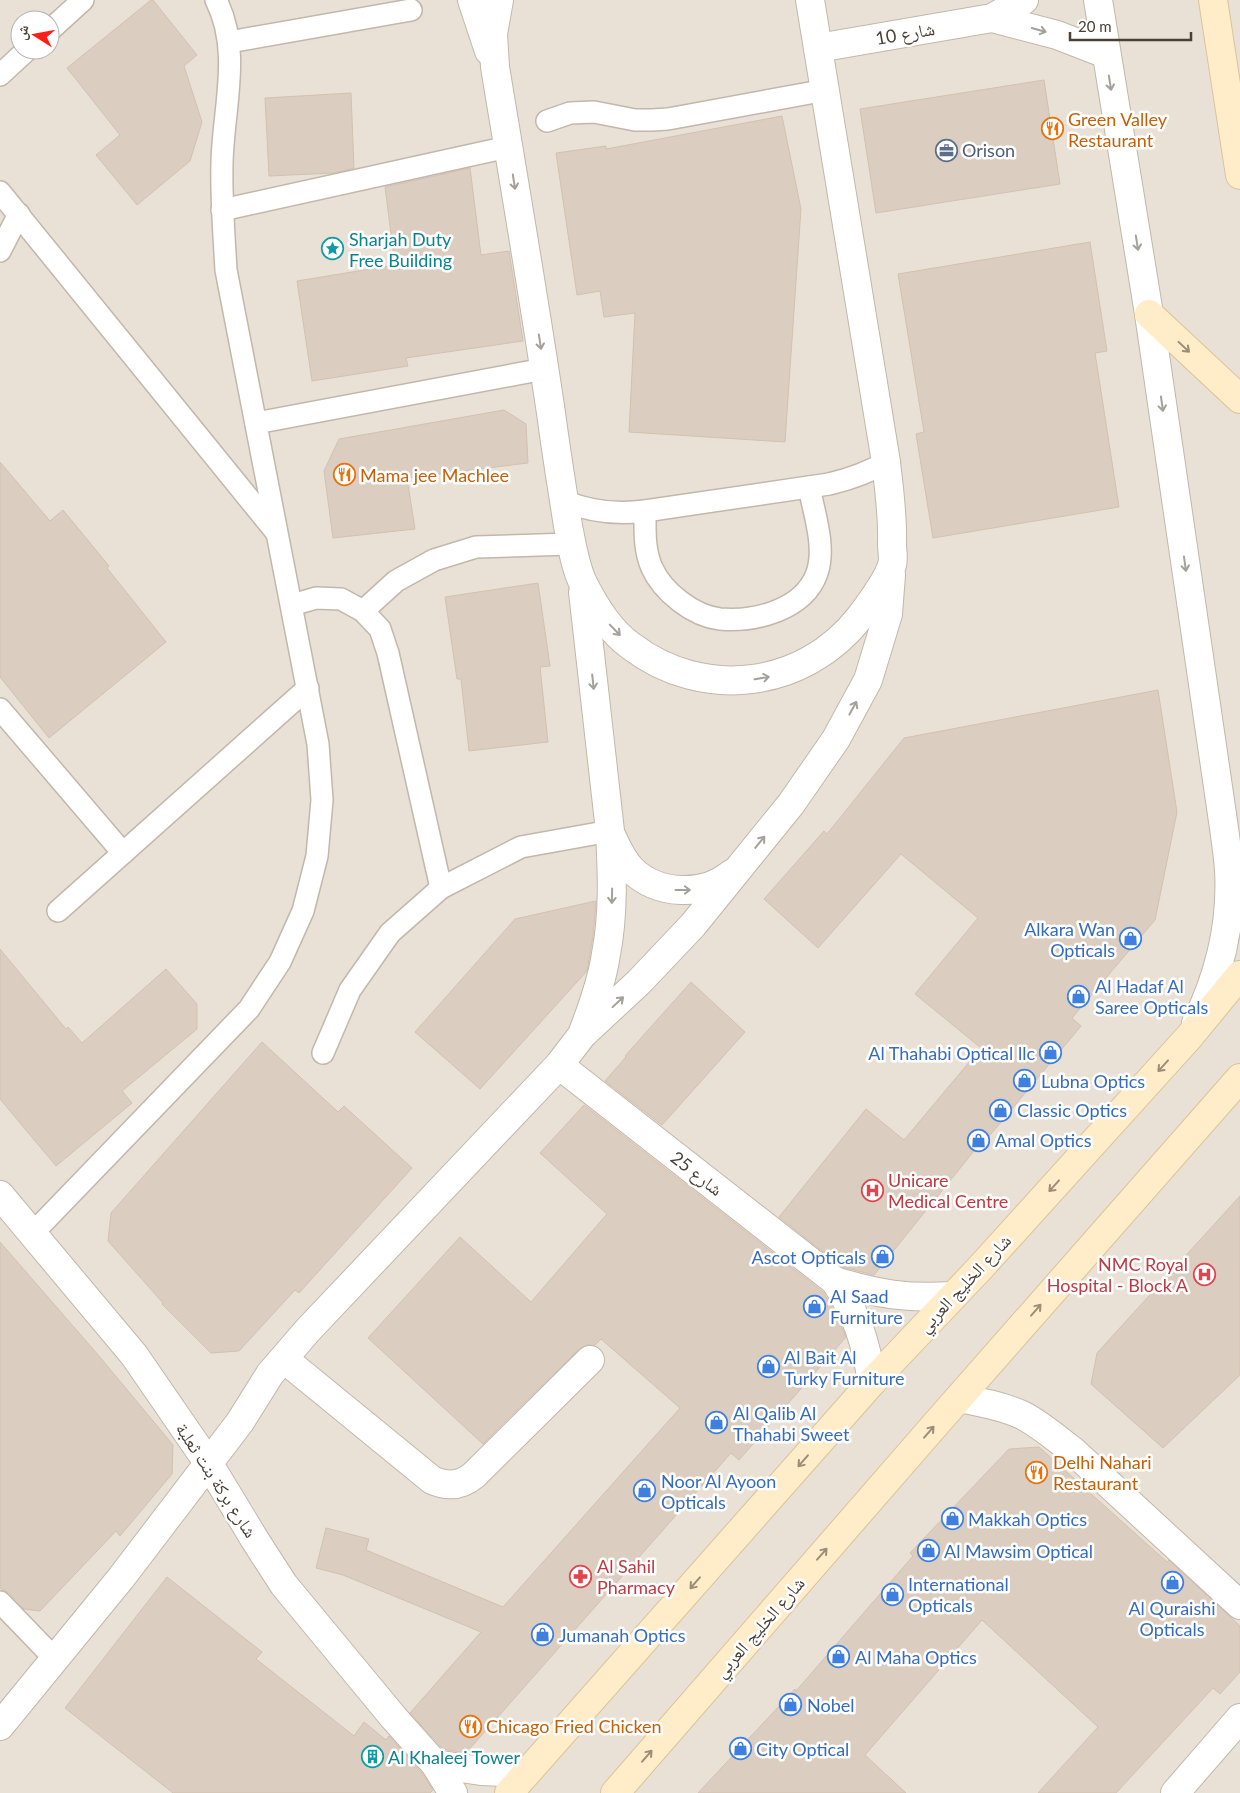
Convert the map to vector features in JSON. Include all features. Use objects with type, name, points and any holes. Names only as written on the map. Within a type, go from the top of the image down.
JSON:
[{"type":"main road","points":[[1213,0],[1240,175]]},
{"type":"main road","points":[[1149,314],[1240,399]]},
{"type":"main road","name":"شارع الخليج العربي","points":[[509,1793],[872,1382],[1189,1037],[1240,975]]},
{"type":"main road","name":"شارع الخليج العربي","points":[[615,1793],[958,1398],[1240,1078]]},
{"type":"street","points":[[472,0],[495,67]]},
{"type":"street","points":[[499,0],[493,34],[495,67],[571,544],[582,582],[610,831],[612,870],[611,912],[606,954],[596,996],[582,1035]]},
{"type":"street","points":[[0,1726],[121,1578],[240,1422],[270,1374],[308,1330],[559,1065],[582,1035],[639,982],[680,939],[791,804],[830,747],[868,680],[888,614],[893,516],[886,462],[810,0]]},
{"type":"street","name":"شارع 10","points":[[818,48],[992,18],[1024,0]]},
{"type":"street","points":[[1098,0],[1149,314],[1229,871],[1228,914],[1221,957],[1208,998],[1189,1037]]},
{"type":"street","name":"شارع 10","points":[[992,18],[1057,35],[1106,54]]},
{"type":"street","points":[[582,582],[602,617],[630,646],[663,666],[701,679],[741,682],[780,674],[817,658],[848,633],[873,601],[892,564]]},
{"type":"street","points":[[610,831],[618,850],[632,870],[652,884],[676,890],[700,889],[724,880],[742,864]]},
{"type":"street","name":"شارع 25","points":[[559,1065],[835,1282],[847,1299],[864,1339],[872,1382]]},
{"type":"street","name":"شارع بركة بنت ثعلبة","points":[[0,1195],[134,1355],[209,1464],[284,1584],[394,1718],[435,1764],[453,1793]]},
{"type":"street","name":"شارع 25","points":[[835,1282],[893,1296],[923,1298],[952,1296]]},
{"type":"street","points":[[284,1359],[432,1480],[450,1486],[467,1481],[474,1475],[590,1360]]},
{"type":"street","points":[[958,1398],[993,1405],[1022,1416],[1049,1432],[1080,1458],[1240,1605]]},
{"type":"street","points":[[1175,1793],[1240,1718]]},
{"type":"street","points":[[435,1764],[481,1771],[526,1773]]},
{"type":"lane","points":[[60,21],[83,0]]},
{"type":"lane","points":[[32,1234],[249,1009],[280,962],[303,911],[317,856],[322,800],[318,744],[226,270],[222,210],[222,161],[229,93],[229,42],[221,10],[216,0]]},
{"type":"lane","points":[[229,42],[411,10]]},
{"type":"lane","points":[[0,74],[16,60]]},
{"type":"lane","points":[[548,121],[570,113],[594,112],[635,120],[668,119],[826,90]]},
{"type":"lane","points":[[222,210],[508,147]]},
{"type":"lane","points":[[0,192],[278,534]]},
{"type":"lane","points":[[0,251],[18,214]]},
{"type":"lane","points":[[256,423],[544,369]]},
{"type":"lane","points":[[564,501],[584,509],[604,513],[625,514],[849,480],[886,462]]},
{"type":"lane","points":[[645,511],[644,540],[652,568],[668,592],[691,609],[718,619],[747,619],[775,612],[793,604],[807,591],[817,573],[820,554],[809,487]]},
{"type":"lane","points":[[363,611],[396,581],[434,560],[476,548],[571,544]]},
{"type":"lane","points":[[292,606],[316,598],[341,600],[363,611],[380,630],[388,653],[442,888]]},
{"type":"lane","points":[[58,911],[308,688]]},
{"type":"lane","points":[[0,709],[123,853]]},
{"type":"lane","points":[[323,1053],[350,990],[390,934],[442,888],[521,847],[610,831]]},
{"type":"lane","points":[[0,1602],[55,1659]]},
{"type":"shaded area","points":[[0,0],[1240,0],[1240,1793],[0,1793]]},
{"type":"building","points":[[153,0],[197,55],[184,66],[202,122],[190,161],[137,205],[96,155],[120,135],[67,68]]},
{"type":"building","points":[[1044,80],[1060,184],[876,213],[860,109]]},
{"type":"building","points":[[351,93],[354,168],[334,173],[269,176],[265,98]]},
{"type":"building","points":[[782,116],[801,209],[785,442],[629,432],[635,313],[604,317],[600,291],[577,295],[556,153],[606,146],[606,149]]},
{"type":"building","points":[[470,168],[481,255],[509,251],[523,341],[406,358],[408,366],[312,381],[297,281],[395,265],[385,187]]},
{"type":"building","points":[[1090,242],[1107,351],[1095,353],[1119,507],[933,538],[916,434],[924,432],[898,274]]},
{"type":"building","points":[[504,410],[526,424],[528,463],[407,478],[415,529],[333,538],[324,471],[339,439]]},
{"type":"building","points":[[0,462],[50,521],[63,510],[109,566],[107,568],[166,642],[49,738],[0,677]]},
{"type":"building","points":[[538,583],[550,666],[540,667],[548,742],[469,751],[461,679],[457,679],[445,597]]},
{"type":"building","points":[[1158,690],[1177,812],[1155,920],[1072,1018],[1081,1026],[976,1152],[974,1151],[874,1275],[842,1267],[779,1217],[866,1109],[904,1140],[981,1048],[915,994],[978,918],[901,854],[818,948],[764,899],[824,831],[827,834],[904,738]]},
{"type":"building","points":[[596,901],[587,971],[480,1089],[415,1032],[515,919]]},
{"type":"building","points":[[0,949],[66,1029],[68,1027],[82,1043],[166,969],[197,1004],[197,1029],[122,1091],[132,1103],[56,1166],[0,1099]]},
{"type":"building","points":[[691,982],[745,1032],[662,1125],[605,1081]]},
{"type":"building","points":[[262,1042],[338,1112],[344,1106],[412,1168],[299,1293],[295,1290],[239,1351],[211,1353],[162,1304],[108,1241],[111,1213]]},
{"type":"building","points":[[584,1105],[823,1292],[835,1312],[846,1337],[739,1460],[731,1453],[466,1753],[443,1749],[410,1713],[481,1632],[343,1575],[316,1568],[326,1528],[369,1539],[366,1550],[503,1607],[680,1408],[601,1339],[595,1345],[587,1345],[579,1349],[483,1444],[368,1338],[460,1237],[531,1302],[607,1214],[540,1153]]},
{"type":"building","name":"NMC Royal Hospital - Block A","points":[[1240,1196],[1240,1375],[1163,1448],[1091,1384],[1097,1353]]},
{"type":"building","points":[[0,1242],[173,1445],[172,1474],[120,1536],[116,1531],[40,1611],[24,1609],[9,1593],[0,1588]]},
{"type":"building","points":[[1039,1447],[1167,1562],[1169,1560],[1240,1626],[1240,1672],[1220,1694],[1213,1688],[1116,1793],[1038,1793],[1098,1727],[982,1620],[865,1755],[906,1793],[698,1793],[795,1689],[796,1691],[913,1556],[910,1553],[1009,1449]]},
{"type":"building","points":[[167,1577],[262,1652],[256,1659],[354,1736],[364,1722],[386,1740],[389,1736],[422,1773],[433,1790],[430,1793],[173,1793],[65,1708]]},
{"type":"place","name":"Green Valley Restaurant","points":[[1052,129]]},
{"type":"place","name":"Orison","points":[[946,150]]},
{"type":"place","name":"Sharjah Duty Free Building","points":[[333,249]]},
{"type":"place","name":"Mama jee Machlee","points":[[344,475]]},
{"type":"place","name":"Alkara Wan Opticals","points":[[1131,939]]},
{"type":"place","name":"Al Hadaf Al Saree Opticals","points":[[1079,996]]},
{"type":"place","name":"Al Thahabi Optical llc","points":[[1051,1053]]},
{"type":"place","name":"Lubna Optics","points":[[1025,1081]]},
{"type":"place","name":"Classic Optics","points":[[1001,1110]]},
{"type":"place","name":"Amal Optics","points":[[979,1140]]},
{"type":"place","name":"Unicare Medical Centre","points":[[872,1190]]},
{"type":"place","name":"Ascot Opticals","points":[[882,1257]]},
{"type":"place","name":"NMC Royal Hospital - Block A","points":[[1204,1274]]},
{"type":"place","name":"Al Saad Furniture","points":[[814,1306]]},
{"type":"place","name":"Al Bait Al Turky Furniture","points":[[768,1367]]},
{"type":"place","name":"Al Qalib Al Thahabi Sweet","points":[[717,1423]]},
{"type":"place","name":"Delhi Nahari Restaurant","points":[[1037,1472]]},
{"type":"place","name":"Noor Al Ayoon Opticals","points":[[645,1491]]},
{"type":"place","name":"Makkah Optics","points":[[952,1519]]},
{"type":"place","name":"Al Mawsim Optical","points":[[928,1551]]},
{"type":"place","name":"Al Sahil Pharmacy","points":[[581,1576]]},
{"type":"place","name":"Al Quraishi Opticals","points":[[1172,1583]]},
{"type":"place","name":"International Opticals","points":[[892,1594]]},
{"type":"place","name":"Jumanah Optics","points":[[543,1635]]},
{"type":"place","name":"Al Maha Optics","points":[[839,1657]]},
{"type":"place","name":"Nobel","points":[[791,1705]]},
{"type":"place","name":"Chicago Fried Chicken","points":[[470,1726]]},
{"type":"place","name":"City Optical","points":[[740,1749]]},
{"type":"place","name":"Al Khaleej Tower","points":[[372,1757]]}]
